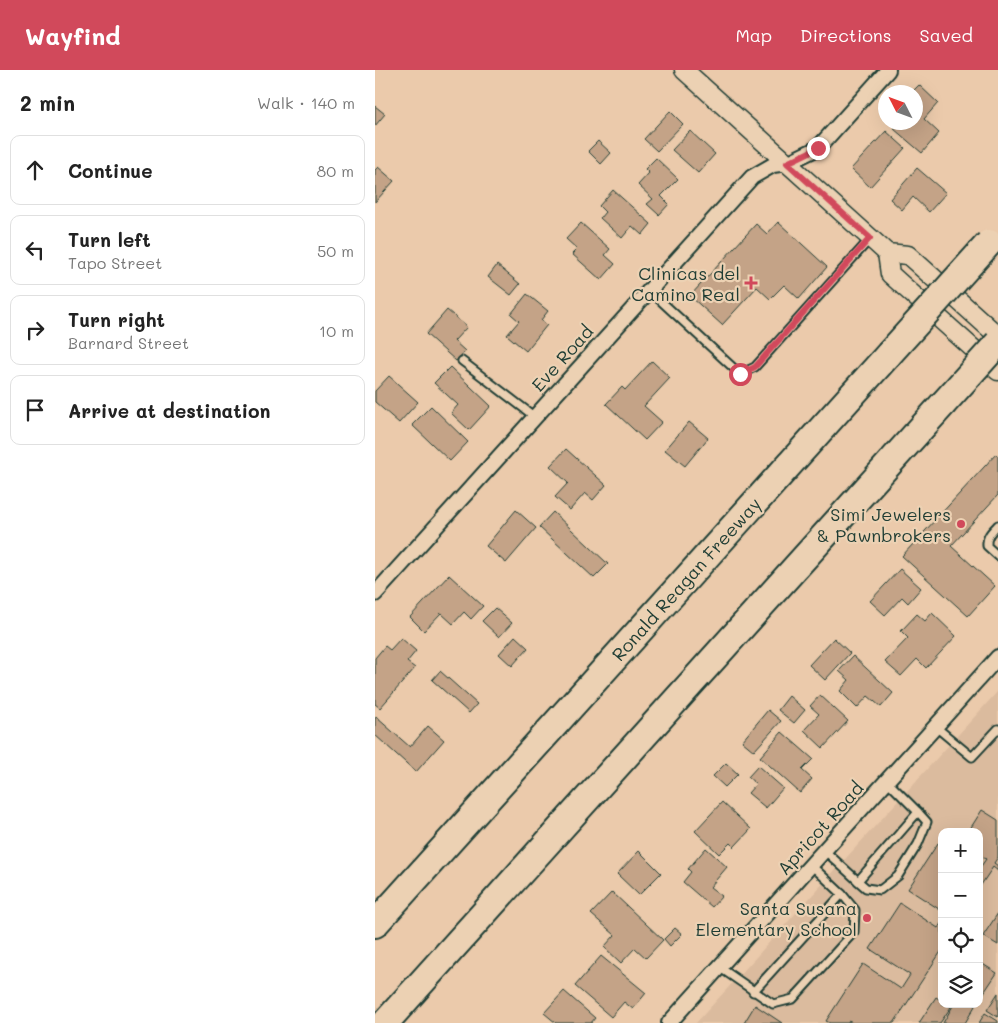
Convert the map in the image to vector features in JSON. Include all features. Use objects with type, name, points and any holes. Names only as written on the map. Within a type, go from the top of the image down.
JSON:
[{"type":"highway","name":"Ronald Reagan Freeway","points":[[375,924],[993,238]]},
{"type":"highway","points":[[385,1023],[998,343]]},
{"type":"street","points":[[684,70],[887,253],[907,254],[998,336]]},
{"type":"street","name":"Eve Road","points":[[375,594],[752,177],[773,165],[787,163],[818,148],[888,70]]},
{"type":"street","points":[[887,253],[890,274],[998,371]]},
{"type":"street","name":"Apricot Road","points":[[669,1023],[998,658]]},
{"type":"lane","points":[[649,290],[740,374],[755,367],[870,238]]},
{"type":"lane","points":[[461,361],[535,417]]},
{"type":"lane","points":[[998,524],[989,535],[987,546],[998,556]]},
{"type":"lane","points":[[935,727],[972,757],[998,729]]},
{"type":"lane","points":[[825,850],[866,888],[880,890],[898,876],[918,844],[927,822],[887,781]]},
{"type":"lane","points":[[858,881],[919,812]]},
{"type":"lane","points":[[719,967],[773,1004],[793,999],[854,932],[855,910],[842,894],[811,865]]},
{"type":"lane","points":[[753,992],[842,894]]},
{"type":"shaded area","name":"Santa Susana Elementary School","points":[[998,691],[998,1023],[696,1023]]},
{"type":"building","points":[[923,89],[938,103],[924,119],[939,133],[922,153],[895,130],[923,130]]},
{"type":"building","points":[[375,106],[385,114],[375,126]]},
{"type":"building","points":[[670,111],[683,124],[657,151],[644,139]]},
{"type":"building","points":[[690,131],[715,154],[698,173],[672,150]]},
{"type":"building","points":[[886,131],[905,148],[870,187],[851,169]]},
{"type":"building","points":[[598,141],[611,153],[601,164],[588,151]]},
{"type":"building","points":[[656,158],[678,179],[661,196],[669,204],[659,215],[647,204],[653,199],[638,185],[649,173],[645,169]]},
{"type":"building","points":[[378,167],[394,181],[375,202],[375,170]]},
{"type":"building","points":[[917,168],[946,193],[929,212],[913,197],[902,210],[890,199]]},
{"type":"building","points":[[613,190],[651,224],[642,235],[632,226],[622,238],[600,218],[605,212],[599,206]]},
{"type":"building","points":[[778,222],[827,267],[799,299],[784,285],[770,299],[757,287],[722,325],[690,296],[756,224],[767,234]]},
{"type":"building","points":[[581,223],[610,249],[605,255],[615,264],[601,280],[572,254],[577,249],[566,239]]},
{"type":"building","points":[[497,265],[520,284],[511,295],[488,277]]},
{"type":"building","points":[[527,294],[548,311],[541,320],[547,325],[526,351],[507,335],[519,321],[511,314]]},
{"type":"building","points":[[447,310],[467,327],[454,341],[465,351],[456,361],[426,334]]},
{"type":"building","points":[[652,361],[670,378],[644,406],[662,422],[645,440],[606,404],[622,387],[625,390]]},
{"type":"building","points":[[450,367],[491,406],[469,430],[451,413],[458,405],[434,383]]},
{"type":"building","points":[[389,376],[418,402],[399,423],[375,402],[375,391]]},
{"type":"building","points":[[431,406],[468,442],[450,461],[412,425]]},
{"type":"building","points":[[689,422],[708,438],[685,466],[665,450]]},
{"type":"building","points":[[566,449],[606,485],[593,500],[585,493],[570,510],[555,497],[568,483],[550,466]]},
{"type":"building","points":[[996,454],[998,456],[998,495],[951,546],[995,586],[968,616],[902,556]]},
{"type":"building","points":[[516,510],[536,528],[506,563],[486,546]]},
{"type":"building","points":[[553,512],[608,564],[594,578],[539,527]]},
{"type":"building","points":[[900,569],[921,588],[908,603],[902,597],[885,615],[870,601]]},
{"type":"building","points":[[449,575],[483,606],[471,619],[464,612],[453,624],[441,613],[424,631],[410,617]]},
{"type":"building","points":[[495,608],[512,623],[499,637],[482,621]]},
{"type":"building","points":[[932,613],[956,636],[926,668],[917,659],[901,676],[885,662],[908,638],[901,631],[917,614],[925,621]]},
{"type":"building","points":[[515,636],[528,648],[512,666],[499,654]]},
{"type":"building","points":[[401,638],[416,651],[407,662],[415,668],[380,708],[375,704],[375,658],[385,646],[390,650]]},
{"type":"building","points":[[834,638],[850,653],[825,680],[809,665]]},
{"type":"building","points":[[853,656],[893,693],[881,707],[868,696],[857,708],[840,691],[849,680],[839,671]]},
{"type":"building","points":[[440,671],[477,704],[469,713],[432,680]]},
{"type":"building","points":[[820,695],[848,721],[823,748],[804,730],[819,714],[810,706]]},
{"type":"building","points":[[789,696],[805,710],[794,723],[778,710]]},
{"type":"building","points":[[768,710],[781,721],[754,751],[742,741]]},
{"type":"building","points":[[376,717],[410,747],[428,726],[444,740],[416,772],[375,735]]},
{"type":"building","points":[[782,732],[813,759],[802,770],[812,779],[800,793],[760,757]]},
{"type":"building","points":[[726,763],[738,774],[725,787],[713,776]]},
{"type":"building","points":[[758,766],[783,788],[766,808],[748,793],[756,784],[748,777]]},
{"type":"building","points":[[722,802],[751,829],[734,847],[730,843],[719,854],[695,831]]},
{"type":"building","points":[[982,810],[998,820],[998,857],[994,863],[998,866],[998,871],[993,867],[983,882],[983,863],[986,859],[983,857],[983,828],[971,828]]},
{"type":"building","points":[[938,843],[938,908],[908,889]]},
{"type":"building","points":[[706,848],[727,867],[710,887],[722,896],[712,907],[683,882],[691,872],[688,869]]},
{"type":"building","points":[[639,851],[661,873],[639,895],[617,874]]},
{"type":"building","points":[[612,892],[663,940],[646,958],[635,948],[621,963],[604,947],[615,935],[591,914]]},
{"type":"building","points":[[900,903],[938,928],[938,956],[894,1023],[852,1023],[849,1021],[848,1023],[830,1023],[826,1021],[863,964],[901,989],[910,975],[870,949]]},
{"type":"building","points":[[998,913],[998,945],[983,936]]},
{"type":"building","points":[[675,928],[682,934],[670,946],[664,939]]},
{"type":"building","points":[[601,956],[646,993],[633,1009],[624,1002],[611,1017],[575,986]]},
{"type":"building","points":[[983,964],[997,973],[983,994]]},
{"type":"building","points":[[564,991],[595,1018],[591,1023],[556,1023],[544,1013]]},
{"type":"building","points":[[998,993],[998,1017],[987,1010]]},
{"type":"building","points":[[936,997],[938,998],[938,1008],[950,1008],[940,1023],[919,1023]]},
{"type":"building","points":[[755,1005],[782,1023],[744,1023]]},
{"type":"building","points":[[952,1008],[974,1008],[965,1023],[943,1023]]},
{"type":"building","points":[[985,1013],[998,1021],[998,1023],[979,1023]]},
{"type":"place","name":"Clinicas del Camino Real","points":[[751,283]]},
{"type":"place","name":"Simi Jewelers & Pawnbrokers","points":[[961,524]]},
{"type":"place","name":"Santa Susana Elementary School","points":[[867,918]]},
{"type":"route","points":[[740,374],[755,367],[870,238],[787,163],[818,148]]}]
